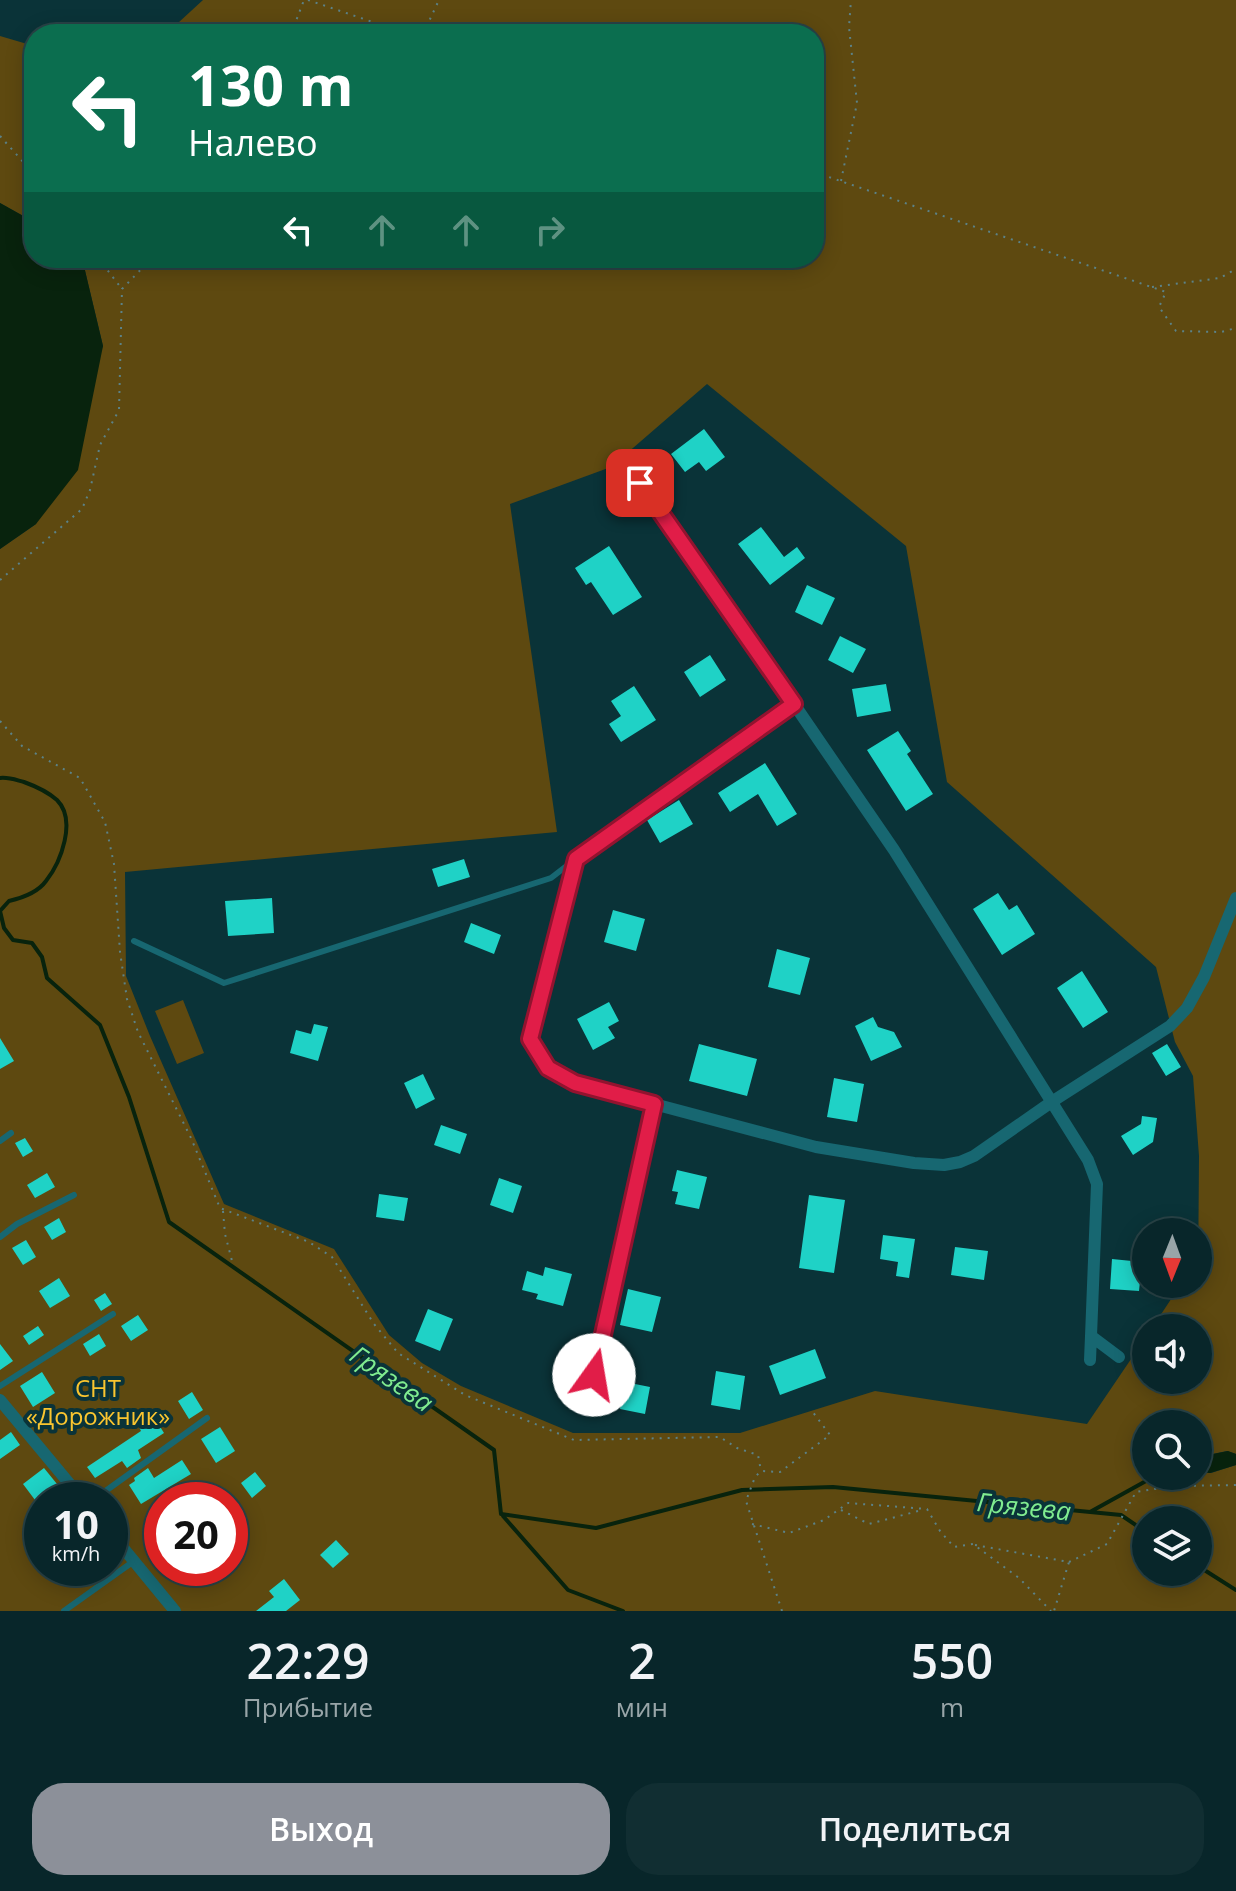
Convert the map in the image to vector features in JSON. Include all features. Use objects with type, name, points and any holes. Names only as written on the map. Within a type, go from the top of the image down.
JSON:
[{"type":"street","points":[[622,458],[894,850],[1088,1160],[1097,1184],[1090,1360]]},
{"type":"street","points":[[794,704],[576,859],[530,1039],[548,1068],[575,1083],[816,1147],[944,1165],[974,1156],[1170,1026],[1187,1008],[1204,977],[1236,898]]},
{"type":"street","points":[[1091,1336],[1119,1357]]},
{"type":"street","points":[[0,1400],[68,1482]]},
{"type":"street","points":[[128,1554],[175,1611]]},
{"type":"lane","points":[[134,941],[224,983],[551,878],[576,859]]},
{"type":"lane","points":[[587,1405],[654,1104]]},
{"type":"lane","points":[[0,1141],[11,1133]]},
{"type":"lane","points":[[0,1237],[17,1224],[74,1195]]},
{"type":"lane","points":[[0,1386],[113,1314]]},
{"type":"lane","points":[[118,1482],[207,1418]]},
{"type":"lane","points":[[64,1611],[134,1561]]},
{"type":"path","points":[[295,24],[306,0],[378,24]]},
{"type":"path","points":[[428,24],[439,0]]},
{"type":"path","points":[[841,181],[857,103],[849,27],[851,0]]},
{"type":"path","points":[[0,136],[24,163]]},
{"type":"path","points":[[824,175],[1166,292],[1159,307],[1176,331],[1221,332],[1236,328]]},
{"type":"path","points":[[0,580],[82,509],[90,490],[100,445],[119,410],[122,289],[106,268]]},
{"type":"path","points":[[122,289],[142,268]]},
{"type":"path","points":[[1151,287],[1220,278],[1236,269]]},
{"type":"path","points":[[0,721],[22,746],[80,778],[105,822],[114,864],[120,952],[127,999],[138,1032],[191,1138],[220,1208],[309,1242],[332,1257],[374,1324],[398,1353],[465,1395],[574,1440],[720,1437],[737,1448],[758,1455],[761,1471]]},
{"type":"path","points":[[223,1209],[232,1261]]},
{"type":"path","points":[[782,1611],[746,1501],[755,1477],[761,1471],[780,1472],[830,1435],[812,1411]]},
{"type":"path","points":[[927,1509],[954,1547],[973,1544],[1069,1562],[1107,1544],[1136,1492],[1172,1486],[1236,1485]]},
{"type":"path","points":[[752,1524],[789,1533],[824,1520],[848,1503],[927,1509]]},
{"type":"path","points":[[839,1509],[869,1524],[927,1509]]},
{"type":"path","points":[[973,1544],[1019,1578],[1052,1611],[1069,1562]]},
{"type":"green space","name":"СНТ «Дорожник»","points":[[203,0],[1236,0],[1236,1454],[1227,1451],[1212,1454],[1212,1410],[1132,1410],[1132,1490],[1212,1490],[1212,1473],[1236,1465],[1236,1611],[0,1611],[0,549],[36,524],[103,346],[84,268],[824,268],[824,24],[177,24]],"holes":[[[707,384],[906,546],[947,782],[1156,967],[1175,1042],[1193,1076],[1199,1156],[1199,1218],[1212,1218],[1212,1298],[1172,1298],[1161,1314],[1212,1314],[1212,1394],[1132,1394],[1132,1358],[1087,1424],[875,1391],[740,1433],[573,1433],[461,1386],[422,1363],[389,1335],[334,1249],[224,1204],[126,976],[125,872],[557,832],[510,504],[611,467]]]},
{"type":"green space","points":[[0,36],[24,43],[24,216],[0,203]]},
{"type":"green space","points":[[183,1000],[204,1053],[177,1064],[155,1011]]},
{"type":"shaded area","points":[[0,203],[24,216],[24,268],[84,268],[103,346],[78,470],[36,524],[0,549]]},
{"type":"shaded area","points":[[1228,1451],[1236,1454],[1236,1465],[1212,1472],[1212,1454]]},
{"type":"building","points":[[704,429],[725,457],[706,471],[699,462],[685,472],[671,454]]},
{"type":"building","points":[[761,527],[784,557],[797,547],[805,558],[770,585],[738,544]]},
{"type":"building","points":[[609,546],[642,597],[613,615],[591,582],[586,585],[575,568]]},
{"type":"building","points":[[807,585],[835,598],[822,625],[795,612]]},
{"type":"building","points":[[840,636],[866,649],[853,673],[828,660]]},
{"type":"building","points":[[710,655],[726,680],[700,697],[684,672]]},
{"type":"building","points":[[886,684],[891,711],[857,717],[852,689]]},
{"type":"building","points":[[634,686],[656,720],[621,742],[609,724],[621,716],[611,701]]},
{"type":"building","points":[[898,731],[911,751],[907,754],[933,794],[906,811],[867,750]]},
{"type":"building","points":[[765,763],[797,814],[777,826],[758,794],[730,812],[718,793]]},
{"type":"building","points":[[679,800],[693,824],[660,843],[647,820]]},
{"type":"building","points":[[464,859],[470,877],[438,887],[432,869]]},
{"type":"building","points":[[998,893],[1009,910],[1017,905],[1035,934],[1002,955],[973,909]]},
{"type":"building","points":[[272,898],[274,933],[228,936],[225,901]]},
{"type":"building","points":[[613,910],[645,919],[636,951],[604,942]]},
{"type":"building","points":[[471,923],[501,935],[494,954],[464,942]]},
{"type":"building","points":[[777,949],[810,958],[800,995],[768,987]]},
{"type":"building","points":[[1082,971],[1108,1012],[1083,1028],[1057,988]]},
{"type":"building","points":[[609,1002],[619,1021],[608,1027],[615,1038],[593,1050],[577,1019]]},
{"type":"building","points":[[873,1017],[878,1027],[894,1032],[902,1047],[871,1061],[855,1026]]},
{"type":"building","points":[[314,1024],[328,1027],[318,1061],[290,1053],[296,1030],[311,1034]]},
{"type":"building","points":[[0,1038],[14,1061],[0,1069]]},
{"type":"building","points":[[699,1044],[757,1059],[747,1096],[689,1081]]},
{"type":"building","points":[[1167,1044],[1181,1067],[1166,1076],[1152,1053]]},
{"type":"building","points":[[423,1074],[435,1099],[416,1109],[404,1083]]},
{"type":"building","points":[[834,1078],[864,1084],[857,1122],[827,1117]]},
{"type":"building","points":[[1142,1116],[1157,1118],[1153,1142],[1133,1155],[1121,1136],[1141,1124]]},
{"type":"building","points":[[441,1125],[467,1134],[460,1154],[434,1145]]},
{"type":"building","points":[[25,1138],[33,1151],[23,1157],[15,1143]]},
{"type":"building","points":[[677,1170],[707,1177],[699,1209],[675,1204],[678,1192],[672,1191]]},
{"type":"building","points":[[47,1173],[55,1187],[35,1198],[27,1185]]},
{"type":"building","points":[[499,1178],[522,1186],[513,1213],[490,1205]]},
{"type":"building","points":[[379,1194],[408,1198],[404,1221],[376,1217]]},
{"type":"building","points":[[809,1195],[845,1200],[834,1273],[799,1268]]},
{"type":"building","points":[[59,1218],[66,1232],[52,1240],[44,1227]]},
{"type":"building","points":[[883,1235],[915,1239],[909,1278],[896,1276],[898,1262],[880,1259]]},
{"type":"building","points":[[26,1240],[36,1257],[23,1265],[12,1248]]},
{"type":"building","points":[[955,1247],[988,1251],[984,1280],[951,1275]]},
{"type":"building","points":[[1112,1259],[1132,1261],[1132,1291],[1110,1289]]},
{"type":"building","points":[[545,1267],[572,1274],[563,1306],[536,1299],[538,1294],[522,1290],[527,1271],[543,1276]]},
{"type":"building","points":[[59,1278],[70,1296],[50,1308],[39,1291]]},
{"type":"building","points":[[628,1289],[661,1297],[652,1332],[620,1325]]},
{"type":"building","points":[[105,1293],[112,1304],[101,1311],[94,1300]]},
{"type":"building","points":[[428,1309],[453,1319],[440,1351],[415,1341]]},
{"type":"building","points":[[138,1315],[148,1330],[131,1341],[121,1326]]},
{"type":"building","points":[[38,1326],[44,1335],[29,1345],[23,1336]]},
{"type":"building","points":[[99,1334],[106,1346],[90,1356],[83,1344]]},
{"type":"building","points":[[0,1344],[13,1361],[0,1370]]},
{"type":"building","points":[[815,1349],[826,1378],[780,1395],[769,1366]]},
{"type":"building","points":[[716,1371],[745,1376],[740,1410],[711,1405]]},
{"type":"building","points":[[42,1372],[55,1393],[33,1407],[20,1386]]},
{"type":"building","points":[[625,1382],[650,1387],[645,1414],[620,1409]]},
{"type":"building","points":[[192,1392],[203,1410],[189,1419],[178,1401]]},
{"type":"building","points":[[154,1417],[164,1433],[138,1450],[141,1458],[127,1468],[122,1461],[95,1478],[87,1467],[141,1431],[139,1427]]},
{"type":"building","points":[[220,1427],[235,1451],[216,1463],[201,1439]]},
{"type":"building","points":[[11,1432],[20,1445],[0,1459],[0,1440]]},
{"type":"building","points":[[182,1460],[191,1474],[178,1482],[144,1482],[144,1502],[141,1504],[129,1485],[148,1468],[154,1478]]},
{"type":"building","points":[[44,1468],[55,1482],[26,1482]]},
{"type":"building","points":[[255,1472],[266,1486],[252,1498],[248,1493],[248,1482],[242,1482]]},
{"type":"building","points":[[336,1540],[349,1554],[333,1568],[320,1555]]},
{"type":"building","points":[[284,1579],[300,1600],[286,1611],[256,1611],[274,1597],[269,1591]]},
{"type":"waterway","name":"Грязева","points":[[0,778],[24,782],[53,797],[63,808],[66,818],[65,841],[57,863],[39,888],[9,901],[0,911],[4,928],[13,940],[32,943],[42,957],[47,978],[100,1025],[129,1097],[169,1222],[494,1450],[501,1514],[596,1528],[742,1490],[833,1487],[1121,1515],[1132,1522]]},
{"type":"waterway","points":[[1090,1512],[1132,1489]]},
{"type":"waterway","points":[[503,1516],[568,1590],[623,1611]]},
{"type":"waterway","name":"Грязева","points":[[1212,1575],[1236,1590]]},
{"type":"route","points":[[594,1375],[654,1104],[575,1083],[548,1068],[530,1039],[576,859],[794,704],[640,483]]}]
